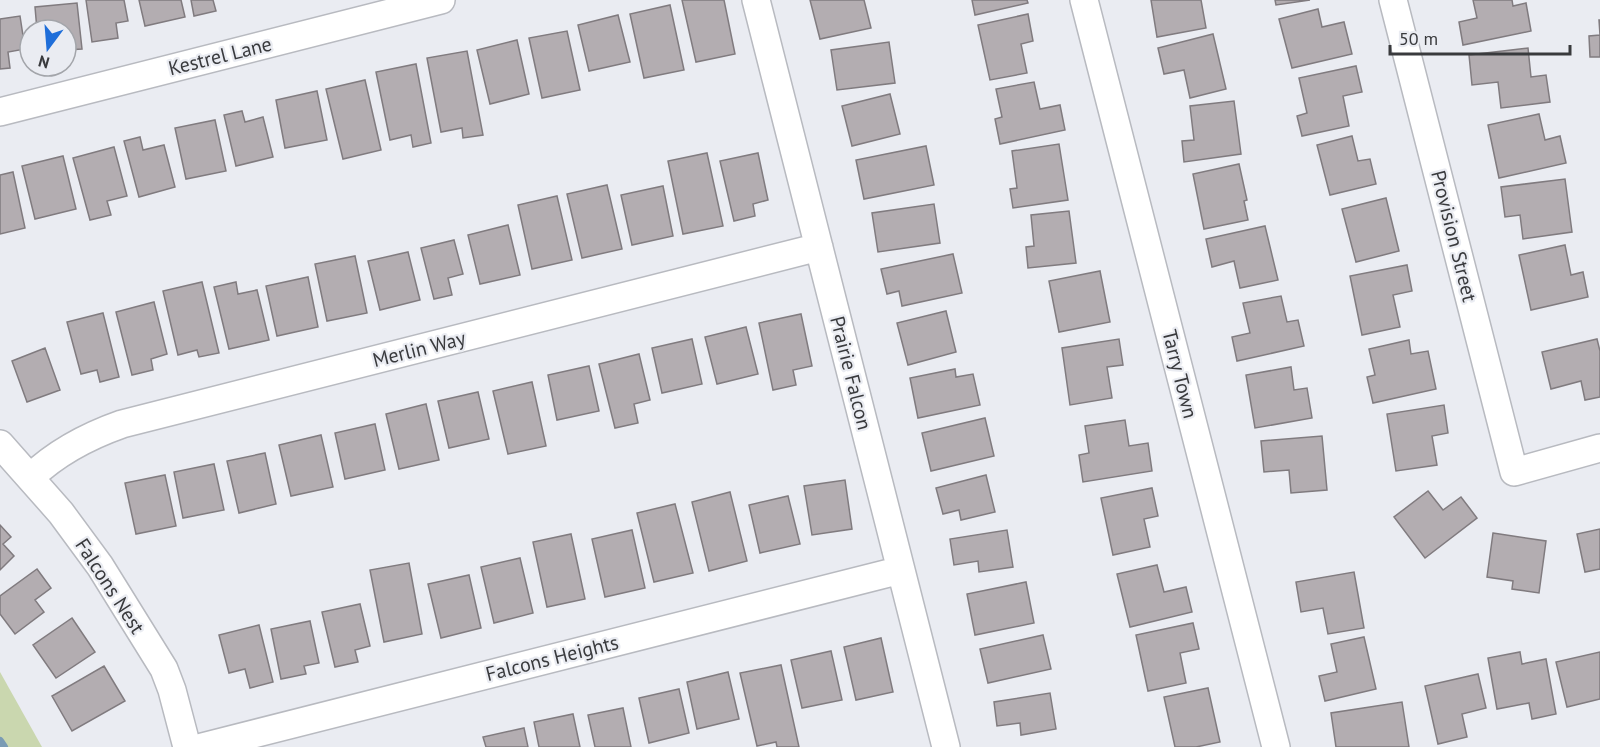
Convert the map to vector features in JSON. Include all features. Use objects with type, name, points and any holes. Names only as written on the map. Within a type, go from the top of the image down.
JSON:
[{"type":"street","name":"Kestrel Lane","points":[[0,112],[441,0]]},
{"type":"street","name":"Prairie Falcon","points":[[756,0],[946,747]]},
{"type":"street","name":"Tarry Town","points":[[1084,0],[1276,747]]},
{"type":"street","name":"Provision Street","points":[[1394,0],[1514,472],[1600,448]]},
{"type":"street","name":"Merlin Way","points":[[31,477],[63,451],[122,424],[819,248]]},
{"type":"street","name":"Falcons Nest","points":[[0,444],[61,513],[100,566],[164,669],[187,747]]},
{"type":"street","name":"Falcons Heights","points":[[202,747],[901,570]]},
{"type":"green space","points":[[0,672],[42,747],[0,747]]},
{"type":"building","points":[[86,0],[124,0],[128,21],[116,23],[118,38],[92,42]]},
{"type":"building","points":[[139,0],[181,0],[185,17],[145,26]]},
{"type":"building","points":[[191,0],[213,0],[216,11],[194,16]]},
{"type":"building","points":[[682,0],[724,0],[735,54],[696,62]]},
{"type":"building","points":[[810,0],[864,0],[871,28],[820,39]]},
{"type":"building","points":[[972,0],[1027,0],[1028,3],[975,15]]},
{"type":"building","points":[[1151,0],[1201,0],[1206,28],[1157,37]]},
{"type":"building","points":[[1275,0],[1310,0],[1276,5]]},
{"type":"building","points":[[1473,0],[1512,0],[1513,6],[1526,3],[1531,31],[1463,45],[1459,22],[1477,18]]},
{"type":"building","points":[[77,3],[82,49],[78,49],[78,18],[36,18],[35,7]]},
{"type":"building","points":[[670,5],[684,70],[644,78],[630,14]]},
{"type":"building","points":[[1318,9],[1322,27],[1344,22],[1352,54],[1292,68],[1279,19]]},
{"type":"building","points":[[1028,14],[1033,41],[1021,44],[1027,73],[990,80],[978,25]]},
{"type":"building","points":[[618,15],[630,62],[589,71],[578,25]]},
{"type":"building","points":[[20,16],[18,18],[18,50],[8,52],[10,68],[0,69],[0,19]]},
{"type":"building","points":[[567,31],[580,90],[542,98],[529,38]]},
{"type":"building","points":[[1213,34],[1226,89],[1190,98],[1184,70],[1164,74],[1158,48]]},
{"type":"building","points":[[1600,35],[1600,57],[1590,57],[1589,36]]},
{"type":"building","points":[[517,40],[529,94],[490,104],[477,50]]},
{"type":"building","points":[[889,42],[895,83],[837,90],[831,50]]},
{"type":"building","points":[[1528,48],[1531,77],[1546,75],[1550,102],[1501,108],[1498,82],[1472,85],[1469,55]]},
{"type":"building","points":[[467,51],[483,135],[463,138],[462,128],[441,132],[427,58]]},
{"type":"building","points":[[416,64],[431,143],[413,147],[411,135],[390,140],[376,72]]},
{"type":"building","points":[[1356,66],[1362,92],[1343,96],[1349,126],[1302,136],[1297,116],[1307,113],[1299,78]]},
{"type":"building","points":[[365,80],[381,150],[343,159],[326,89]]},
{"type":"building","points":[[1034,82],[1040,109],[1060,105],[1065,130],[1000,144],[995,119],[1002,117],[996,89]]},
{"type":"building","points":[[317,91],[327,140],[285,148],[276,100]]},
{"type":"building","points":[[890,94],[900,134],[852,146],[842,106]]},
{"type":"building","points":[[1234,101],[1241,154],[1184,162],[1182,141],[1194,140],[1190,106]]},
{"type":"building","points":[[242,111],[245,122],[263,117],[273,157],[236,166],[224,115]]},
{"type":"building","points":[[1539,114],[1545,140],[1560,136],[1566,163],[1499,178],[1488,125]]},
{"type":"building","points":[[215,120],[226,171],[186,179],[175,128]]},
{"type":"building","points":[[1352,136],[1358,161],[1370,159],[1376,184],[1330,195],[1317,145]]},
{"type":"building","points":[[140,137],[143,150],[164,145],[175,187],[139,197],[124,141]]},
{"type":"building","points":[[1059,144],[1068,200],[1013,208],[1010,189],[1017,188],[1012,151]]},
{"type":"building","points":[[926,146],[934,185],[864,199],[856,160]]},
{"type":"building","points":[[114,147],[127,196],[107,201],[111,215],[90,220],[73,158]]},
{"type":"building","points":[[707,153],[723,226],[683,234],[668,161]]},
{"type":"building","points":[[758,153],[768,200],[753,204],[755,216],[734,221],[720,161]]},
{"type":"building","points":[[63,156],[76,209],[35,219],[22,166]]},
{"type":"building","points":[[1239,164],[1247,200],[1244,201],[1248,220],[1204,229],[1193,174]]},
{"type":"building","points":[[13,172],[25,228],[0,234],[0,175]]},
{"type":"building","points":[[1565,179],[1572,232],[1523,239],[1520,215],[1505,217],[1501,187]]},
{"type":"building","points":[[607,185],[622,249],[582,258],[567,194]]},
{"type":"building","points":[[663,186],[673,236],[632,245],[621,195]]},
{"type":"building","points":[[557,196],[572,260],[532,269],[518,205]]},
{"type":"building","points":[[1386,198],[1399,251],[1356,262],[1342,209]]},
{"type":"building","points":[[934,204],[940,243],[878,252],[872,213]]},
{"type":"building","points":[[1069,211],[1076,263],[1028,268],[1026,247],[1034,246],[1031,215]]},
{"type":"building","points":[[508,225],[520,275],[480,284],[468,235]]},
{"type":"building","points":[[1265,226],[1278,280],[1240,288],[1234,261],[1212,267],[1206,239]]},
{"type":"building","points":[[454,240],[463,274],[448,278],[452,295],[434,299],[421,248]]},
{"type":"building","points":[[1565,245],[1571,275],[1583,272],[1588,297],[1531,310],[1519,255]]},
{"type":"building","points":[[408,252],[420,300],[380,310],[368,261]]},
{"type":"building","points":[[953,254],[962,293],[902,306],[899,291],[887,294],[881,269]]},
{"type":"building","points":[[355,256],[367,313],[327,321],[315,264]]},
{"type":"building","points":[[1407,265],[1412,291],[1393,295],[1400,327],[1362,335],[1350,276]]},
{"type":"building","points":[[1100,271],[1110,322],[1059,332],[1049,281]]},
{"type":"building","points":[[308,277],[318,327],[277,336],[266,286]]},
{"type":"building","points":[[202,282],[219,353],[199,357],[197,350],[178,355],[163,291]]},
{"type":"building","points":[[236,282],[238,294],[257,290],[269,340],[229,349],[214,287]]},
{"type":"building","points":[[1281,296],[1287,322],[1298,320],[1304,346],[1237,361],[1232,337],[1250,333],[1243,303]]},
{"type":"building","points":[[154,302],[167,354],[151,359],[153,370],[132,375],[116,312]]},
{"type":"building","points":[[946,311],[956,352],[908,365],[897,323]]},
{"type":"building","points":[[103,313],[119,377],[100,382],[97,370],[81,374],[67,322]]},
{"type":"building","points":[[801,314],[812,366],[793,370],[796,385],[773,390],[759,323]]},
{"type":"building","points":[[746,327],[758,374],[717,384],[705,337]]},
{"type":"building","points":[[692,339],[702,384],[662,393],[652,348]]},
{"type":"building","points":[[1119,339],[1123,365],[1107,367],[1112,398],[1070,405],[1062,348]]},
{"type":"building","points":[[1597,339],[1600,351],[1600,397],[1585,400],[1581,381],[1551,389],[1542,352]]},
{"type":"building","points":[[1409,340],[1411,354],[1428,351],[1436,389],[1373,403],[1367,377],[1375,375],[1369,349]]},
{"type":"building","points":[[45,348],[60,390],[27,402],[12,361]]},
{"type":"building","points":[[639,354],[650,400],[634,404],[638,423],[615,428],[599,364]]},
{"type":"building","points":[[589,366],[599,411],[557,420],[548,375]]},
{"type":"building","points":[[1291,367],[1294,390],[1307,388],[1312,418],[1255,428],[1246,375]]},
{"type":"building","points":[[955,369],[956,377],[973,374],[980,405],[918,418],[910,378]]},
{"type":"building","points":[[532,382],[546,446],[508,454],[493,391]]},
{"type":"building","points":[[478,392],[489,439],[449,448],[438,401]]},
{"type":"building","points":[[426,404],[439,460],[399,469],[386,414]]},
{"type":"building","points":[[1444,405],[1448,433],[1432,436],[1437,465],[1396,471],[1387,414]]},
{"type":"building","points":[[985,418],[994,456],[931,471],[922,433]]},
{"type":"building","points":[[1125,420],[1129,446],[1148,443],[1152,471],[1083,482],[1079,455],[1089,453],[1085,426]]},
{"type":"building","points":[[375,424],[385,470],[345,479],[335,433]]},
{"type":"building","points":[[321,435],[333,487],[291,496],[279,445]]},
{"type":"building","points":[[1322,436],[1327,490],[1291,493],[1289,470],[1264,472],[1261,441]]},
{"type":"building","points":[[265,453],[276,504],[239,513],[227,461]]},
{"type":"building","points":[[214,464],[224,510],[183,518],[174,472]]},
{"type":"building","points":[[165,475],[176,526],[136,534],[125,483]]},
{"type":"building","points":[[986,475],[995,512],[961,520],[959,510],[943,514],[936,488]]},
{"type":"building","points":[[845,480],[852,529],[812,535],[804,486]]},
{"type":"building","points":[[1152,488],[1158,516],[1144,519],[1150,547],[1113,555],[1101,498]]},
{"type":"building","points":[[1428,491],[1443,510],[1461,497],[1477,518],[1425,558],[1394,517]]},
{"type":"building","points":[[730,492],[747,561],[709,571],[692,502]]},
{"type":"building","points":[[788,496],[800,544],[760,553],[749,505]]},
{"type":"building","points":[[675,504],[693,573],[654,582],[637,513]]},
{"type":"building","points":[[0,525],[11,537],[3,544],[14,556],[0,570]]},
{"type":"building","points":[[1600,529],[1600,569],[1585,572],[1577,534]]},
{"type":"building","points":[[632,530],[645,588],[605,597],[592,539]]},
{"type":"building","points":[[1007,530],[1013,567],[979,572],[978,561],[954,565],[950,539]]},
{"type":"building","points":[[1493,533],[1546,541],[1539,593],[1512,589],[1513,581],[1487,577]]},
{"type":"building","points":[[571,534],[585,599],[547,607],[533,542]]},
{"type":"building","points":[[520,558],[533,613],[494,623],[481,567]]},
{"type":"building","points":[[409,563],[422,634],[384,642],[370,570]]},
{"type":"building","points":[[1157,565],[1164,592],[1186,587],[1192,612],[1130,627],[1117,574]]},
{"type":"building","points":[[37,569],[51,588],[35,600],[44,612],[15,634],[0,614],[0,596]]},
{"type":"building","points":[[1354,572],[1364,628],[1328,634],[1323,608],[1301,612],[1296,582]]},
{"type":"building","points":[[469,575],[481,628],[441,638],[428,584]]},
{"type":"building","points":[[1026,582],[1034,623],[975,635],[967,594]]},
{"type":"building","points":[[360,604],[370,646],[355,650],[358,662],[335,667],[322,612]]},
{"type":"building","points":[[72,618],[95,652],[56,678],[33,645]]},
{"type":"building","points":[[310,621],[319,663],[304,666],[306,674],[281,679],[271,629]]},
{"type":"building","points":[[1193,623],[1199,649],[1180,653],[1186,683],[1148,691],[1136,635]]},
{"type":"building","points":[[259,625],[273,682],[250,688],[245,669],[229,673],[219,635]]},
{"type":"building","points":[[1043,635],[1051,669],[988,683],[980,649]]},
{"type":"building","points":[[1364,637],[1376,689],[1325,701],[1319,676],[1337,672],[1331,644]]},
{"type":"building","points":[[881,638],[893,692],[856,700],[844,647]]},
{"type":"building","points":[[831,651],[842,700],[802,708],[791,660]]},
{"type":"building","points":[[1520,652],[1522,664],[1546,659],[1556,714],[1532,719],[1529,703],[1497,709],[1488,658]]},
{"type":"building","points":[[1600,652],[1600,699],[1567,707],[1556,662]]},
{"type":"building","points":[[781,665],[799,747],[777,747],[776,742],[757,746],[740,673]]},
{"type":"building","points":[[104,666],[125,701],[72,731],[52,696]]},
{"type":"building","points":[[728,672],[739,719],[697,729],[687,682]]},
{"type":"building","points":[[1478,674],[1486,708],[1462,714],[1467,737],[1438,744],[1425,686]]},
{"type":"building","points":[[1208,688],[1220,742],[1196,747],[1175,747],[1164,697]]},
{"type":"building","points":[[679,689],[689,733],[649,743],[639,698]]},
{"type":"building","points":[[1050,693],[1056,729],[1021,735],[1020,723],[997,726],[994,702]]},
{"type":"building","points":[[1402,702],[1409,747],[1336,747],[1331,713]]},
{"type":"building","points":[[623,708],[631,747],[595,747],[588,715]]},
{"type":"building","points":[[573,714],[580,747],[539,747],[534,722]]},
{"type":"building","points":[[524,728],[528,747],[486,747],[483,737]]},
{"type":"waterway","points":[[0,741],[4,747]]}]
